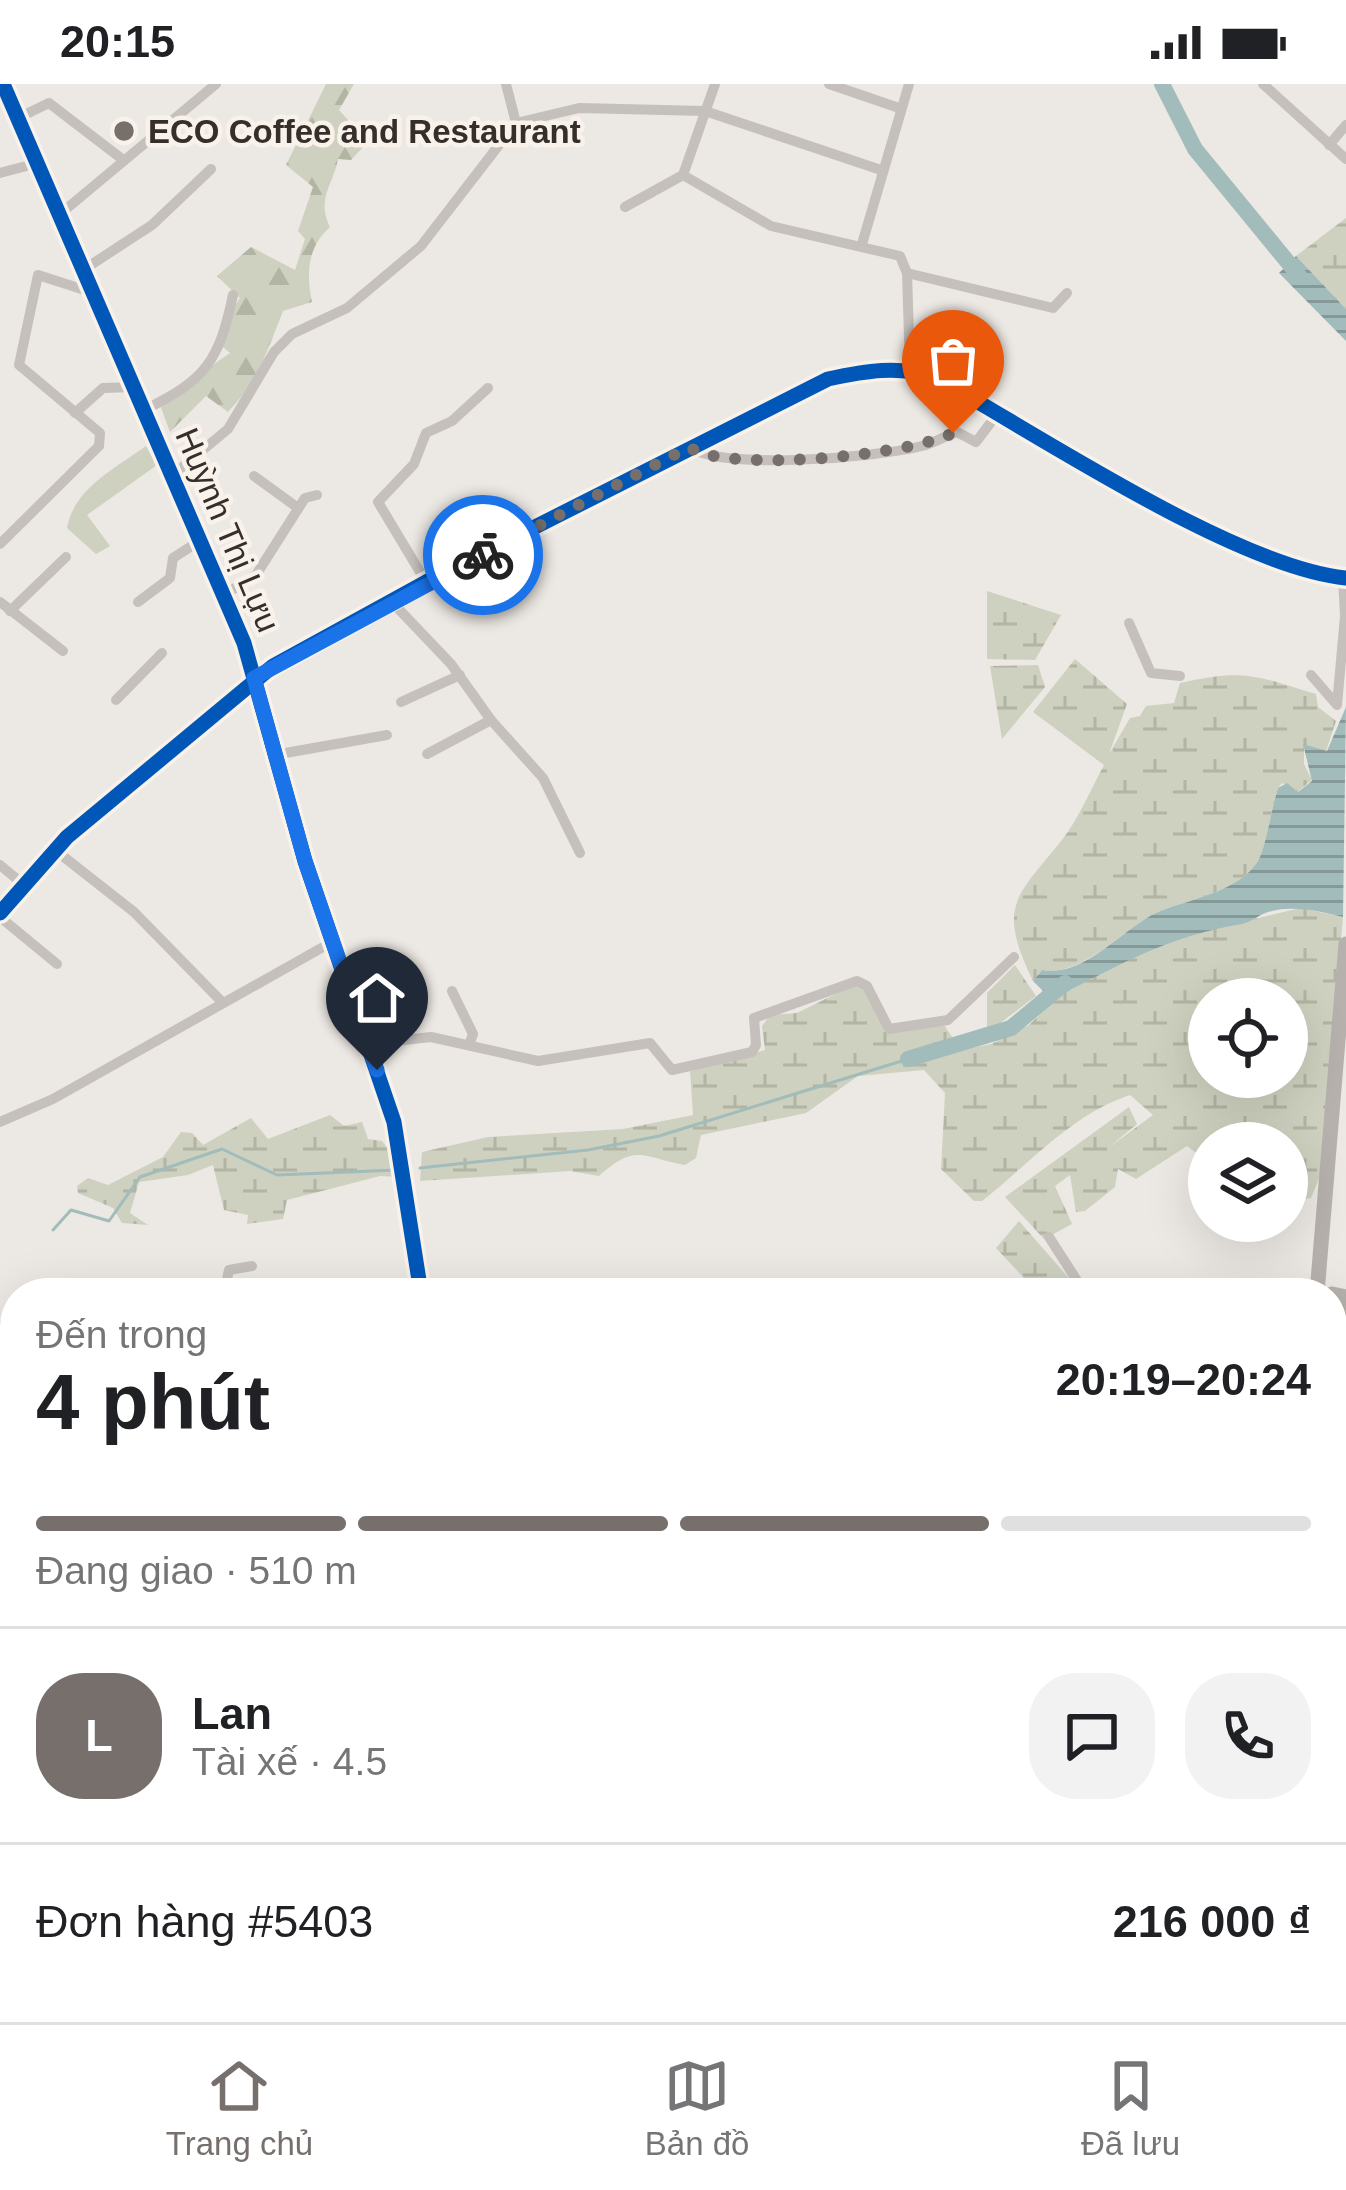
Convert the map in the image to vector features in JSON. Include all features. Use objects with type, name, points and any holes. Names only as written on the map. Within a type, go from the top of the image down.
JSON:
[{"type":"street","name":"Huỳnh Thị Lựu","points":[[3,84],[34,164],[174,474],[254,678],[332,942],[402,1155],[419,1278]]},
{"type":"street","points":[[59,215],[216,84]]},
{"type":"street","points":[[506,84],[516,123]]},
{"type":"street","points":[[626,207],[683,175],[715,84]]},
{"type":"street","points":[[829,84],[899,108]]},
{"type":"street","points":[[862,244],[909,84]]},
{"type":"street","points":[[1263,84],[1346,158]]},
{"type":"street","points":[[16,118],[49,104],[122,159]]},
{"type":"street","points":[[174,474],[228,429],[258,376],[292,334],[347,308],[421,246],[516,123],[579,108],[705,111],[881,170]]},
{"type":"street","points":[[1329,145],[1346,125]]},
{"type":"street","points":[[0,173],[34,164]]},
{"type":"street","points":[[83,270],[152,225],[211,169]]},
{"type":"street","points":[[683,175],[771,226],[900,256],[907,273],[910,369]]},
{"type":"street","points":[[907,273],[1053,308],[1067,293]]},
{"type":"street","points":[[2,539],[99,446],[100,433],[21,369],[38,275],[94,293]]},
{"type":"street","points":[[145,410],[182,391],[205,370],[224,338],[232,295]]},
{"type":"street","points":[[57,964],[0,915],[55,850],[254,678],[426,582],[689,447],[815,384],[854,373],[910,369],[1190,519],[1256,550],[1345,577],[1346,616],[1336,705],[1311,676]]},
{"type":"street","points":[[75,413],[103,388],[134,387]]},
{"type":"street","points":[[426,582],[378,502],[414,464],[426,433],[452,421],[488,388]]},
{"type":"street","points":[[689,447],[706,457],[756,458],[899,450],[957,432],[976,442],[998,413]]},
{"type":"street","points":[[254,476],[298,508]]},
{"type":"street","points":[[224,595],[256,575],[298,508],[317,495]]},
{"type":"street","points":[[138,602],[170,578],[173,558],[201,540]]},
{"type":"street","points":[[63,651],[5,606],[66,557]]},
{"type":"street","points":[[392,602],[460,675],[491,720],[543,778],[580,853]]},
{"type":"street","points":[[1129,623],[1151,673],[1180,676]]},
{"type":"street","points":[[116,700],[162,653]]},
{"type":"street","points":[[401,702],[460,675]]},
{"type":"street","points":[[427,754],[491,720]]},
{"type":"street","points":[[274,755],[387,735]]},
{"type":"street","points":[[55,850],[134,912],[224,1004]]},
{"type":"street","points":[[0,866],[24,885]]},
{"type":"street","points":[[0,1122],[332,942]]},
{"type":"street","points":[[1324,1278],[1346,944]]},
{"type":"street","points":[[368,1044],[428,1037],[538,1060],[650,1043],[663,1065],[674,1071],[752,1052],[754,1018],[856,981],[867,986],[889,1029],[946,1022],[1014,957]]},
{"type":"street","points":[[452,992],[472,1034],[470,1045]]},
{"type":"street","points":[[1049,1237],[1075,1278]]},
{"type":"street","points":[[227,1278],[229,1270],[252,1266]]},
{"type":"green space","points":[[326,84],[354,84],[339,110],[368,142],[351,160],[338,159],[325,200],[330,227],[310,262],[312,302],[283,311],[255,377],[228,412],[206,396],[170,432],[159,402],[230,353],[223,347],[224,324],[240,298],[217,276],[251,247],[295,270],[305,239],[298,231],[313,187],[286,165]]},
{"type":"green space","points":[[1346,218],[1346,309],[1296,256]]},
{"type":"green space","points":[[146,446],[157,465],[87,515],[110,546],[96,554],[67,528],[71,514],[98,480]]},
{"type":"green space","points":[[987,591],[1061,615],[1035,660],[987,659]]},
{"type":"green space","points":[[1075,659],[1127,704],[1109,754],[1130,718],[1140,716],[1146,706],[1174,703],[1180,683],[1202,678],[1250,676],[1316,694],[1318,707],[1336,721],[1326,751],[1304,745],[1304,764],[1312,780],[1297,792],[1282,783],[1278,788],[1261,855],[1250,872],[1226,887],[1144,919],[1088,959],[1058,970],[1042,970],[1033,981],[1016,935],[1016,904],[1074,822],[1104,765],[1033,712]]},
{"type":"green space","points":[[1038,665],[1045,687],[1002,739],[990,666]]},
{"type":"green space","points":[[1300,908],[1343,917],[1320,1176],[1311,1198],[1308,1122],[1188,1122],[1188,1147],[1136,1179],[1118,1169],[1115,1187],[1085,1211],[1076,1212],[1070,1175],[1055,1186],[1072,1224],[1044,1239],[1005,1197],[1129,1107],[1137,1124],[1108,1148],[1153,1115],[1130,1095],[1109,1103],[1070,1127],[982,1201],[974,1201],[941,1169],[945,1093],[924,1070],[858,1076],[806,1113],[701,1135],[696,1158],[685,1165],[641,1155],[623,1159],[599,1176],[570,1171],[420,1181],[422,1152],[488,1137],[623,1129],[693,1115],[690,1071],[765,1050],[762,1026],[770,1015],[797,1013],[860,982],[889,1028],[942,1022],[961,1050],[991,1044],[1029,1025],[1059,996],[1160,942]]},
{"type":"green space","points":[[1015,965],[1036,996],[987,1033],[987,993]]},
{"type":"green space","points":[[330,1115],[344,1126],[362,1122],[368,1139],[382,1141],[393,1155],[399,1177],[380,1176],[287,1200],[283,1219],[247,1224],[248,1215],[224,1210],[213,1165],[188,1175],[139,1182],[130,1213],[148,1225],[122,1223],[113,1208],[78,1193],[77,1186],[88,1178],[108,1185],[163,1157],[181,1132],[192,1133],[203,1145],[251,1118],[268,1139]]},
{"type":"green space","points":[[1019,1221],[1069,1278],[1024,1278],[996,1248]]},
{"type":"water","points":[[1296,256],[1346,309],[1346,341],[1279,273]]},
{"type":"water","points":[[1346,707],[1343,917],[1277,910],[1170,943],[1059,996],[1048,996],[1033,981],[1042,970],[1073,967],[1144,919],[1226,887],[1250,872],[1261,855],[1278,788],[1287,783],[1298,792],[1312,781],[1303,744],[1327,751]]},
{"type":"waterway","points":[[1162,84],[1195,149],[1300,277]]},
{"type":"waterway","points":[[908,1059],[1011,1028],[1065,983]]},
{"type":"waterway","points":[[420,1168],[588,1150],[659,1136],[908,1059]]},
{"type":"waterway","points":[[53,1230],[71,1210],[109,1221],[140,1177],[222,1149],[277,1175],[396,1170]]},
{"type":"cycle path","points":[[3,84],[244,643],[305,861],[394,1122],[419,1278]]},
{"type":"cycle path","points":[[0,913],[67,837],[273,666],[426,582],[828,379],[895,370],[935,377],[1195,525],[1301,569],[1346,578]]},
{"type":"way so far","points":[[483,555],[689,447],[712,458],[784,457],[899,450],[953,433]]},
{"type":"place","name":"ECO Coffee and Restaurant","points":[[124,131]]},
{"type":"route","points":[[377,1070],[305,861],[254,678],[483,555]]}]
